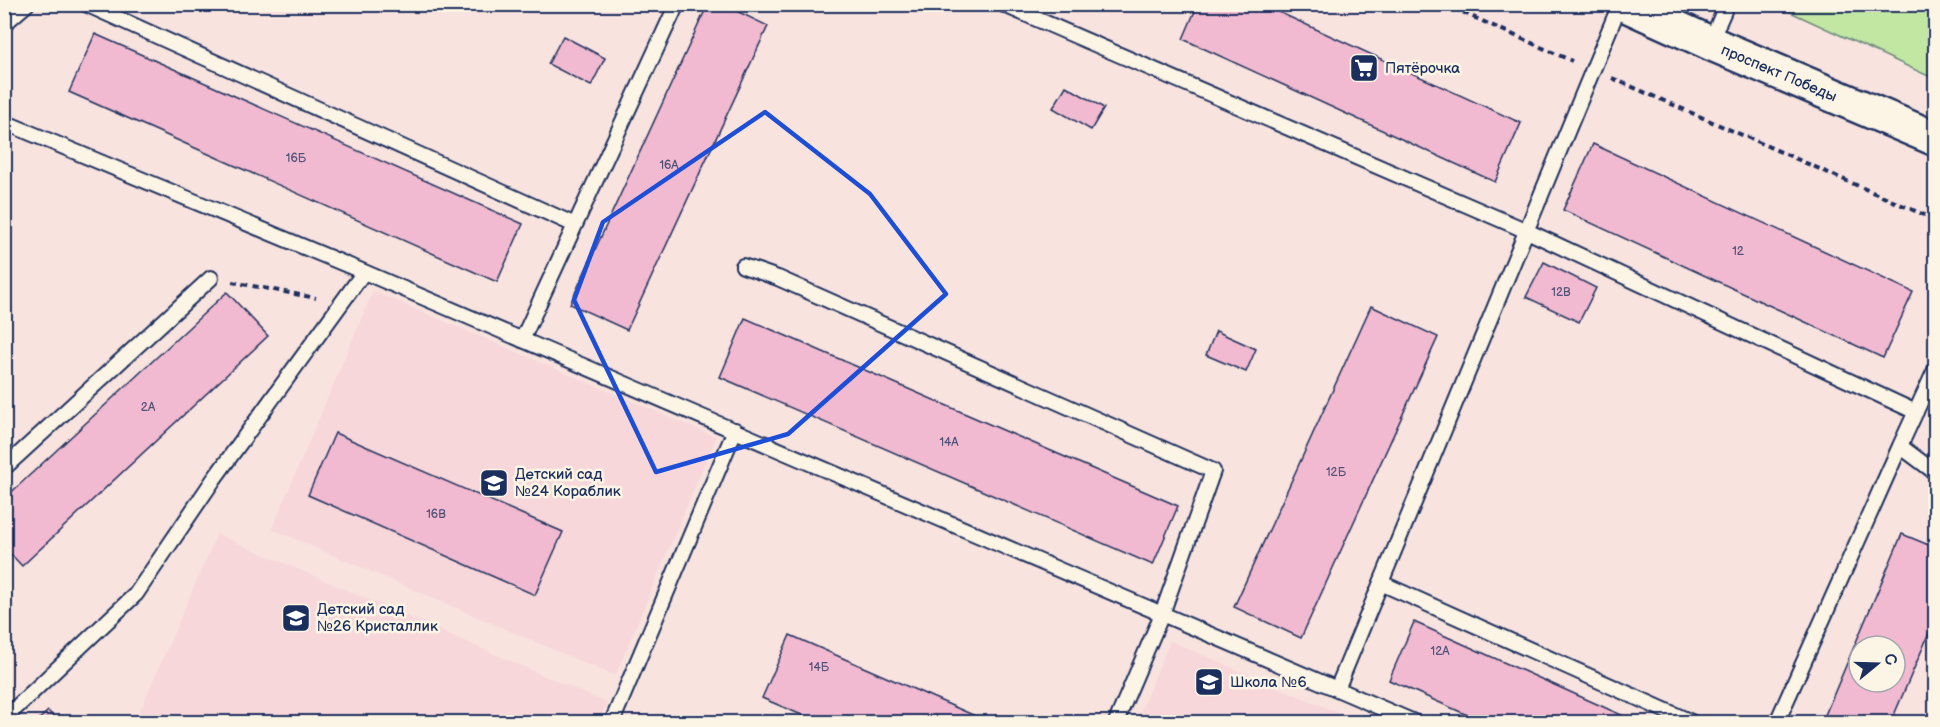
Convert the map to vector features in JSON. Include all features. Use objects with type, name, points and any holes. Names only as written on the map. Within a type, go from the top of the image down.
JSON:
[{"type":"main road","name":"проспект Победы","points":[[1622,4],[1935,139]]},
{"type":"lane","points":[[4,24],[27,4]]},
{"type":"lane","points":[[86,4],[575,225]]},
{"type":"lane","points":[[522,340],[676,4]]},
{"type":"lane","points":[[1002,4],[1527,231],[1916,412]]},
{"type":"lane","points":[[1337,689],[1622,4]]},
{"type":"lane","points":[[1710,43],[1727,4]]},
{"type":"lane","points":[[4,122],[735,430],[1414,723]]},
{"type":"lane","points":[[742,266],[778,278],[1213,471],[1162,614],[1116,723]]},
{"type":"lane","points":[[4,719],[136,594],[214,478],[364,272]]},
{"type":"lane","points":[[4,468],[211,278]]},
{"type":"lane","points":[[1776,723],[1935,368]]},
{"type":"lane","points":[[612,723],[735,430]]},
{"type":"lane","points":[[1900,446],[1935,473]]},
{"type":"lane","points":[[1381,584],[1691,723]]},
{"type":"path","points":[[1444,4],[1935,220]]},
{"type":"path","points":[[211,278],[342,303]]},
{"type":"highlighted area","points":[[765,112],[870,194],[946,294],[788,434],[656,472],[574,300],[603,222]]},
{"type":"shaded area","name":"Детский сад №24 Кораблик","points":[[373,291],[716,437],[615,676],[272,529]]},
{"type":"shaded area","name":"Детский сад №26 Кристаллик","points":[[217,534],[607,703],[598,722],[135,722]]},
{"type":"shaded area","name":"Школа №6","points":[[1170,641],[1360,722],[1136,722]]},
{"type":"green space","points":[[1775,5],[1935,5],[1935,79]]},
{"type":"building","points":[[708,4],[722,4],[768,26],[627,330],[570,304]]},
{"type":"building","points":[[1198,4],[1261,4],[1521,123],[1495,182],[1183,39]]},
{"type":"building","points":[[95,34],[523,224],[497,282],[69,92]]},
{"type":"building","points":[[563,36],[605,58],[591,86],[548,64]]},
{"type":"building","points":[[1066,86],[1104,108],[1091,130],[1053,108]]},
{"type":"building","points":[[1593,144],[1913,292],[1883,358],[1563,210]]},
{"type":"building","points":[[1544,262],[1596,288],[1579,322],[1526,297]]},
{"type":"building","points":[[227,292],[268,336],[22,566],[4,547],[4,499]]},
{"type":"building","points":[[1371,306],[1438,337],[1301,638],[1234,607]]},
{"type":"building","points":[[745,318],[1178,506],[1153,565],[720,377]]},
{"type":"building","points":[[1216,331],[1256,349],[1246,372],[1206,355]]},
{"type":"building","points":[[335,433],[563,532],[535,595],[308,495]]},
{"type":"building","points":[[1902,534],[1936,548],[1936,617],[1907,685],[1907,634],[1859,634]]},
{"type":"building","points":[[1414,622],[1637,722],[1483,722],[1389,680]]},
{"type":"building","points":[[790,635],[989,722],[818,722],[762,698]]},
{"type":"building","points":[[1847,663],[1847,694],[1903,694],[1891,722],[1822,722]]},
{"type":"building","points":[[48,711],[59,722],[36,722]]},
{"type":"place","name":"Пятёрочка","points":[[1364,68]]},
{"type":"place","name":"Детский сад №24 Кораблик","points":[[494,483]]},
{"type":"place","name":"Детский сад №26 Кристаллик","points":[[296,618]]},
{"type":"place","name":"Школа №6","points":[[1209,682]]}]
